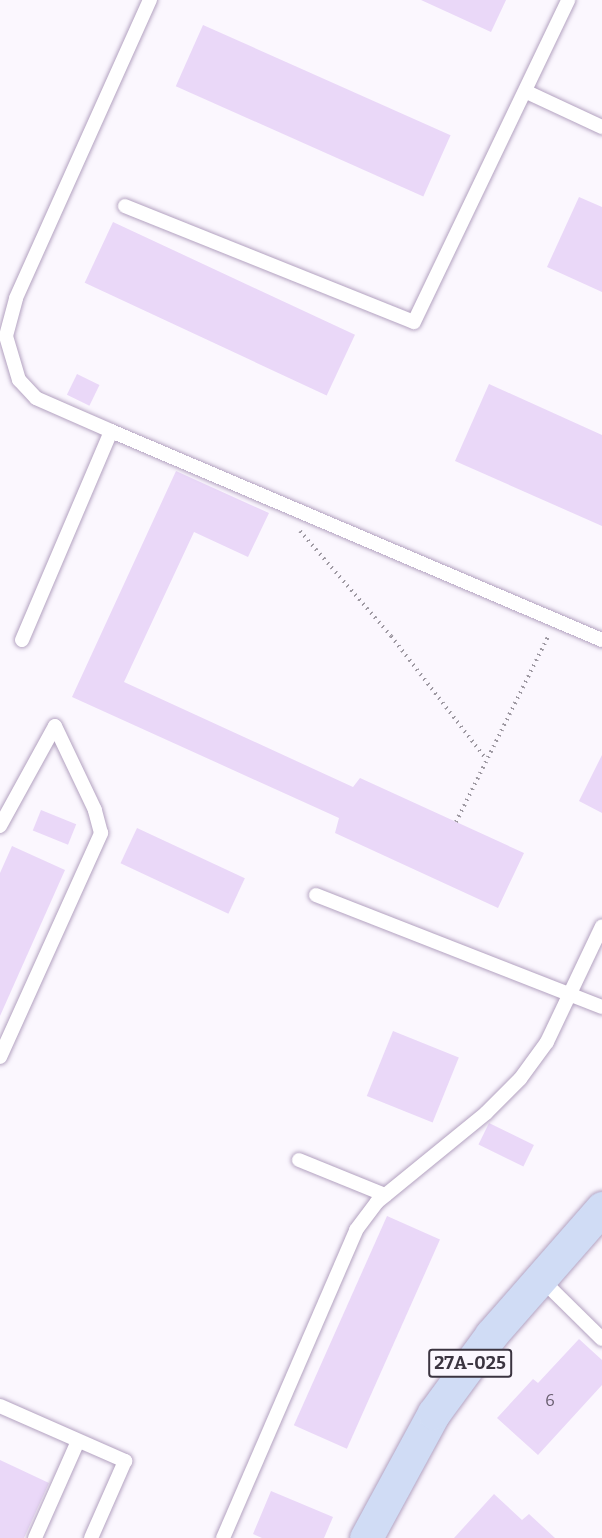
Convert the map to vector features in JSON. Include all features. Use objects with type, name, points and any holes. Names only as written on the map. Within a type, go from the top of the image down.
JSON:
[{"type":"main road","name":"27А-025","points":[[366,1538],[434,1413],[490,1335],[602,1208]]},
{"type":"lane","points":[[150,0],[16,298],[6,336],[19,380],[36,398],[602,640]]},
{"type":"lane","points":[[124,206],[414,322],[527,92],[568,0]]},
{"type":"lane","points":[[527,92],[602,127]]},
{"type":"lane","points":[[22,640],[111,431]]},
{"type":"lane","points":[[0,826],[55,726],[95,810],[101,832],[0,1057]]},
{"type":"lane","points":[[316,895],[602,1007]]},
{"type":"lane","points":[[223,1538],[356,1230],[385,1195],[486,1113],[520,1079],[546,1042],[602,926]]},
{"type":"lane","points":[[299,1160],[385,1195]]},
{"type":"lane","points":[[540,1278],[602,1339]]},
{"type":"lane","points":[[0,1406],[125,1461],[91,1538]]},
{"type":"lane","points":[[35,1538],[78,1441]]},
{"type":"path","points":[[285,505],[298,529],[391,636],[486,759]]},
{"type":"path","points":[[456,822],[556,621]]},
{"type":"building","points":[[421,0],[506,0],[491,32]]},
{"type":"building","points":[[203,25],[451,135],[423,196],[176,86]]},
{"type":"building","points":[[579,197],[602,207],[602,292],[547,267]]},
{"type":"building","points":[[113,222],[355,335],[327,396],[85,283]]},
{"type":"building","points":[[77,374],[99,385],[89,406],[67,395]]},
{"type":"building","points":[[489,384],[602,435],[602,526],[455,461]]},
{"type":"building","points":[[176,471],[269,513],[248,557],[194,532],[124,682],[353,787],[360,778],[524,853],[498,908],[335,833],[339,818],[72,697]]},
{"type":"building","points":[[602,755],[602,813],[579,801]]},
{"type":"building","points":[[41,810],[76,824],[68,845],[33,830]]},
{"type":"building","points":[[137,828],[245,878],[228,914],[121,863]]},
{"type":"building","points":[[12,846],[65,870],[0,1016],[0,873]]},
{"type":"building","points":[[393,1031],[459,1058],[433,1122],[367,1096]]},
{"type":"building","points":[[489,1123],[534,1145],[523,1166],[478,1145]]},
{"type":"building","points":[[387,1216],[440,1240],[347,1449],[294,1425]]},
{"type":"building","points":[[579,1339],[602,1360],[602,1385],[538,1455],[497,1418],[533,1379],[538,1383]]},
{"type":"building","points":[[0,1460],[49,1483],[24,1538],[0,1538]]},
{"type":"building","points":[[271,1491],[333,1517],[324,1538],[262,1538],[253,1534]]},
{"type":"building","points":[[494,1494],[522,1520],[529,1514],[555,1538],[454,1538]]}]
